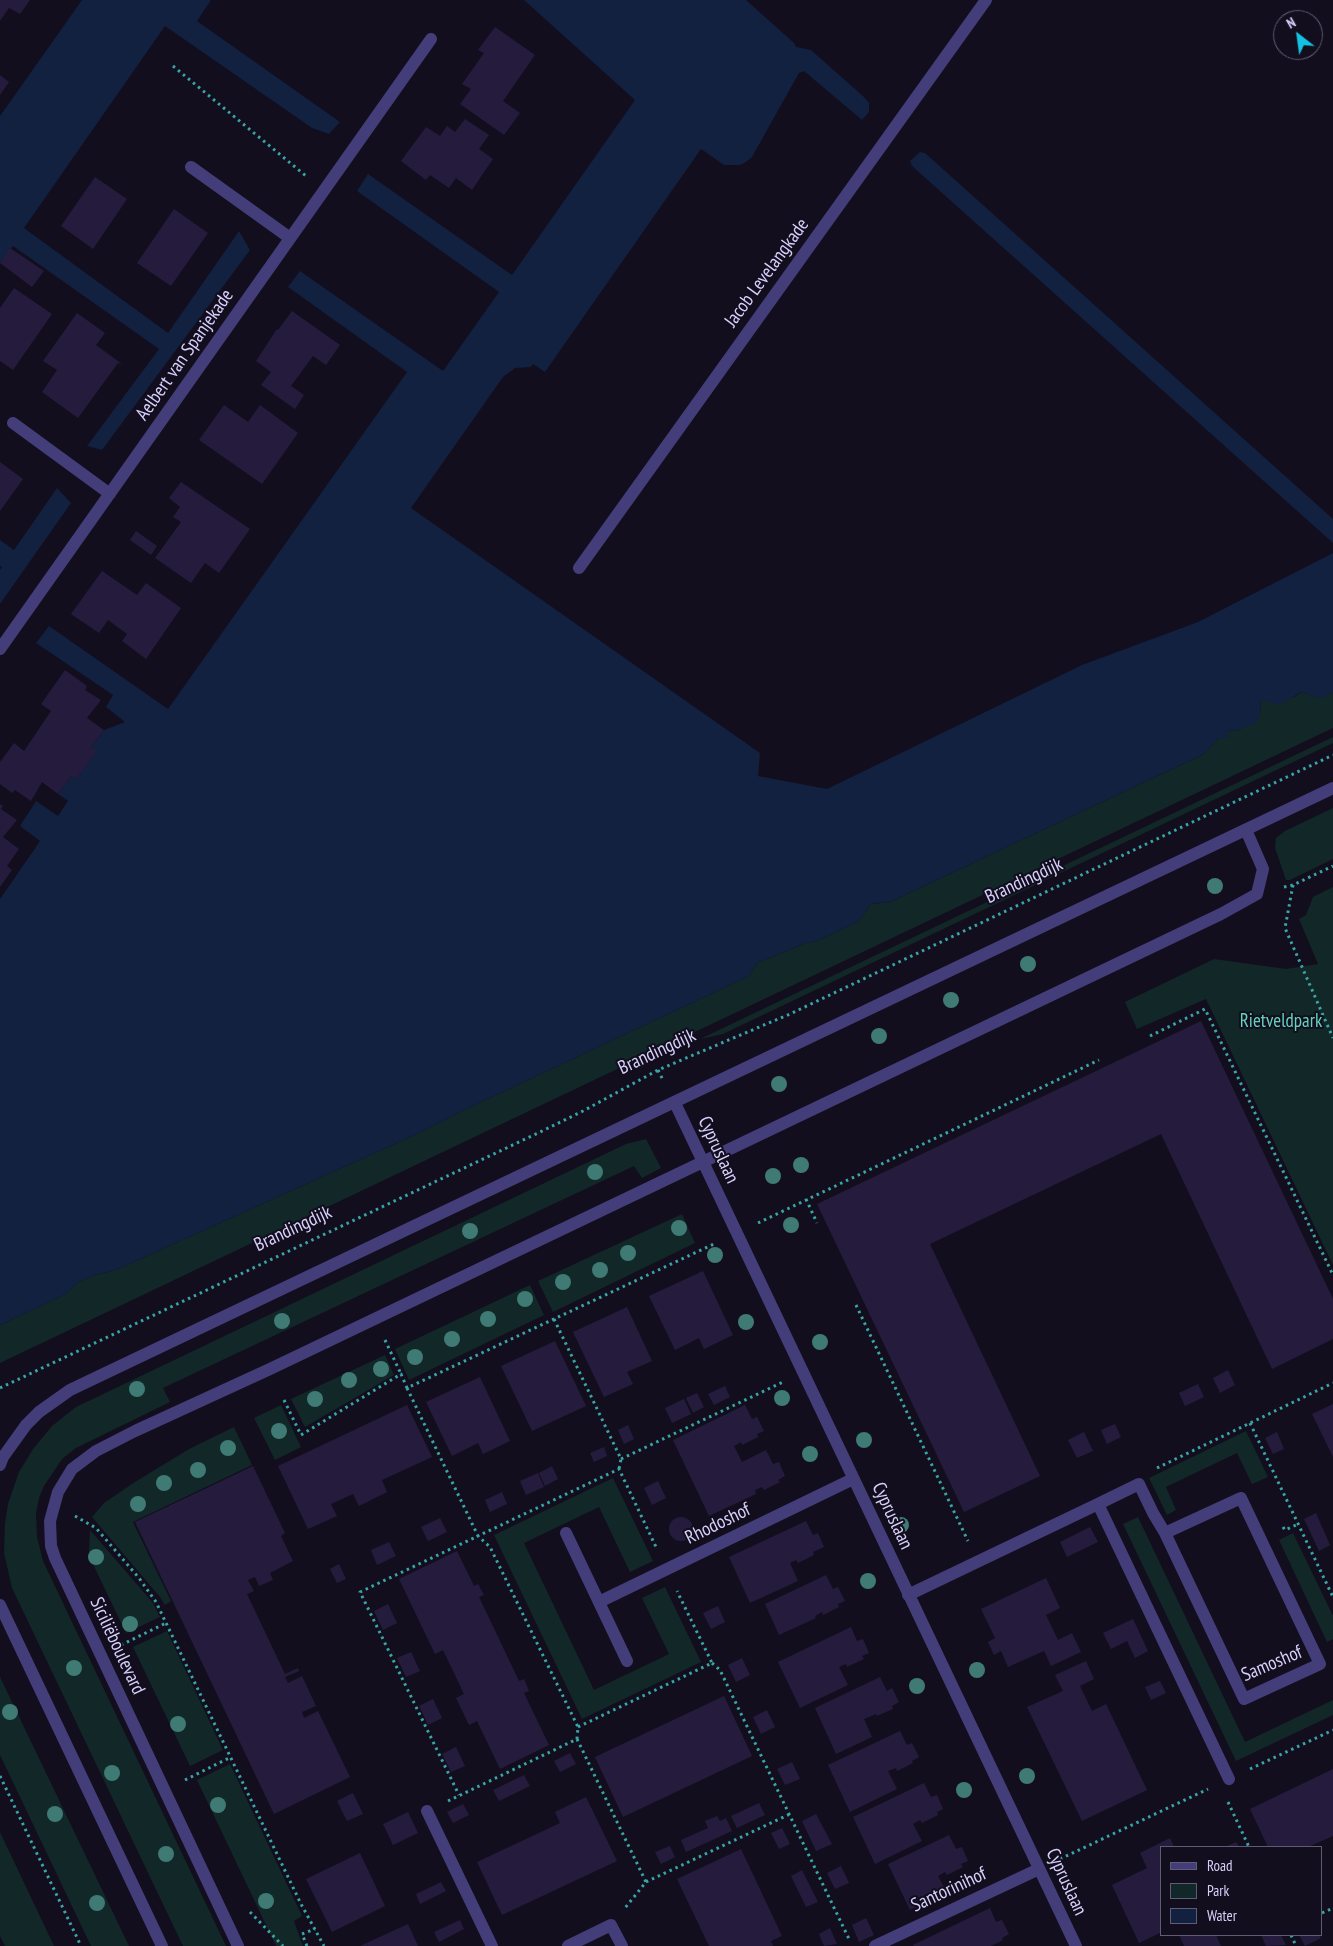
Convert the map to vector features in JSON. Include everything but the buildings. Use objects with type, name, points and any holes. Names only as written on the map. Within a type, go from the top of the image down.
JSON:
[{"type":"street","name":"Jacob Levelangkade","points":[[578,568],[986,0]]},
{"type":"street","name":"Aelbert van Spanjekade","points":[[0,649],[431,39]]},
{"type":"street","points":[[191,167],[290,238]]},
{"type":"street","points":[[13,423],[110,494]]},
{"type":"street","points":[[1,1458],[26,1425],[39,1412],[70,1390],[1333,788]]},
{"type":"street","points":[[53,1508],[58,1492],[72,1469],[96,1451],[135,1431],[375,1319],[702,1161],[1074,985],[1221,914],[1257,894],[1263,869],[1246,830]]},
{"type":"street","name":"Cypruslaan","points":[[675,1103],[1076,1946]]},
{"type":"street","name":"Rhodoshof","points":[[599,1602],[853,1479]]},
{"type":"street","points":[[908,1595],[1139,1484]]},
{"type":"street","name":"Samoshof","points":[[1139,1484],[1153,1513],[1166,1533],[1244,1700],[1320,1664],[1241,1498],[1166,1533]]},
{"type":"street","points":[[1098,1504],[1224,1781]]},
{"type":"street","name":"Siciliëboulevard","points":[[53,1508],[49,1534],[55,1558],[238,1946]]},
{"type":"street","points":[[566,1532],[627,1661]]},
{"type":"street","points":[[0,1604],[162,1946]]},
{"type":"street","points":[[427,1811],[492,1946]]},
{"type":"street","name":"Santorinihof","points":[[875,1946],[1039,1868]]},
{"type":"street","points":[[568,1946],[611,1925],[622,1946]]},
{"type":"path","points":[[174,66],[323,191]]},
{"type":"path","name":"Brandingdijk","points":[[0,1388],[538,1133],[583,1111],[650,1073],[790,1014],[1333,754]]},
{"type":"path","points":[[1257,894],[1293,885],[1333,866]]},
{"type":"path","points":[[1293,885],[1285,928],[1333,1038]]},
{"type":"path","points":[[1150,1036],[1205,1009],[1333,1275]]},
{"type":"path","points":[[407,1388],[1099,1060]]},
{"type":"path","points":[[806,1199],[817,1223]]},
{"type":"path","points":[[856,1305],[978,1562]]},
{"type":"path","points":[[375,1319],[478,1536],[360,1592],[459,1796]]},
{"type":"path","points":[[554,1319],[620,1459],[619,1469]]},
{"type":"path","points":[[620,1459],[803,1372]]},
{"type":"path","points":[[284,1400],[301,1435],[401,1374]]},
{"type":"path","points":[[1139,1484],[1144,1474],[1333,1383]]},
{"type":"path","points":[[1250,1423],[1333,1597]]},
{"type":"path","points":[[53,1508],[82,1519],[96,1528],[153,1597],[324,1946]]},
{"type":"path","name":"Siciliëboulevard","points":[[138,1637],[166,1623]]},
{"type":"path","points":[[712,1663],[720,1670],[853,1946]]},
{"type":"path","points":[[1039,1868],[1333,1730]]},
{"type":"path","points":[[427,1811],[577,1740],[646,1882]]},
{"type":"path","points":[[201,1772],[231,1757]]},
{"type":"path","points":[[0,1776],[81,1946]]},
{"type":"path","points":[[1224,1781],[1249,1846]]},
{"type":"path","points":[[611,1925],[646,1882],[790,1814]]},
{"type":"path","points":[[300,1946],[306,1945],[302,1934],[315,1929]]},
{"type":"green space","points":[[1302,692],[1320,698],[1333,692],[1333,728],[0,1363],[0,1325],[66,1294],[77,1283],[95,1275],[116,1270],[421,1132],[749,976],[757,963],[806,943],[817,941],[859,921],[871,904],[890,902],[1204,754],[1218,738],[1229,731],[1239,730],[1260,714],[1261,699],[1294,697]]},
{"type":"green space","points":[[1333,737],[1333,743],[723,1034],[700,1039]]},
{"type":"green space","points":[[1333,808],[1333,859],[1290,880],[1286,880],[1275,848],[1276,838],[1285,831]]},
{"type":"green space","name":"Rietveldpark","points":[[1333,887],[1333,1265],[1206,999],[1137,1029],[1125,1002],[1214,959],[1286,969],[1318,964],[1299,919],[1306,915],[1313,897]]},
{"type":"green space","points":[[646,1139],[661,1168],[642,1178],[634,1166],[163,1388],[170,1402],[76,1448],[62,1459],[44,1486],[36,1513],[37,1537],[43,1561],[226,1946],[183,1946],[12,1588],[4,1553],[5,1523],[8,1504],[19,1472],[33,1449],[52,1426],[76,1407],[626,1144]]},
{"type":"green space","points":[[682,1214],[695,1243],[553,1312],[538,1281]]},
{"type":"green space","points":[[530,1285],[544,1315],[409,1380],[395,1349]]},
{"type":"green space","points":[[385,1355],[394,1375],[305,1427],[291,1399]]},
{"type":"green space","points":[[281,1405],[301,1447],[275,1460],[254,1418]]},
{"type":"green space","points":[[234,1427],[252,1465],[133,1522],[171,1601],[165,1605],[92,1517],[104,1503],[135,1482],[189,1449]]},
{"type":"green space","points":[[1246,1431],[1268,1477],[1252,1484],[1237,1453],[1166,1487],[1176,1510],[1167,1515],[1149,1478]]},
{"type":"green space","points":[[613,1478],[653,1561],[630,1572],[599,1507],[524,1543],[594,1690],[669,1654],[642,1598],[665,1587],[701,1662],[582,1719],[494,1535]]},
{"type":"green space","points":[[1138,1517],[1245,1742],[1333,1700],[1333,1715],[1236,1761],[1123,1524]]},
{"type":"green space","points":[[90,1530],[153,1603],[160,1617],[126,1633],[92,1562],[89,1550]]},
{"type":"green space","points":[[1293,1533],[1333,1616],[1333,1639],[1327,1642],[1279,1540]]},
{"type":"green space","points":[[167,1631],[223,1750],[190,1766],[133,1647]]},
{"type":"green space","points":[[0,1677],[129,1946],[91,1946],[0,1755]]},
{"type":"green space","points":[[230,1764],[302,1916],[294,1921],[303,1946],[276,1946],[197,1780]]},
{"type":"green space","points":[[0,1832],[54,1946],[5,1946],[0,1936]]},
{"type":"water","points":[[82,0],[211,0],[197,21],[340,122],[329,134],[312,128],[165,26],[24,228],[168,333],[239,231],[250,250],[102,450],[87,446],[159,349],[13,246],[0,263],[0,116]]},
{"type":"water","points":[[524,0],[746,0],[794,43],[796,47],[811,50],[864,97],[869,103],[869,112],[862,120],[804,71],[799,73],[752,157],[746,162],[740,165],[724,165],[701,149],[545,372],[533,364],[531,367],[515,368],[503,377],[411,508],[760,753],[758,776],[827,789],[1082,665],[1198,622],[1333,553],[1333,692],[1320,699],[1302,692],[1278,705],[1261,699],[1260,714],[1256,723],[1239,730],[1229,731],[1227,739],[1218,738],[1204,754],[890,902],[871,904],[859,921],[817,941],[806,943],[757,963],[749,976],[421,1132],[116,1270],[95,1275],[77,1283],[66,1294],[0,1325],[0,899],[40,841],[20,826],[36,801],[58,816],[68,801],[58,794],[71,776],[76,779],[96,751],[91,747],[104,730],[125,722],[106,707],[113,695],[36,643],[49,626],[168,709],[407,372],[288,287],[300,271],[443,371],[499,292],[357,191],[368,174],[512,275],[635,100]]},
{"type":"water","points":[[920,152],[925,153],[1333,519],[1333,543],[912,166],[910,161]]},
{"type":"water","points":[[57,488],[71,503],[0,604],[0,570],[2,567],[0,566],[0,540],[14,550]]}]
